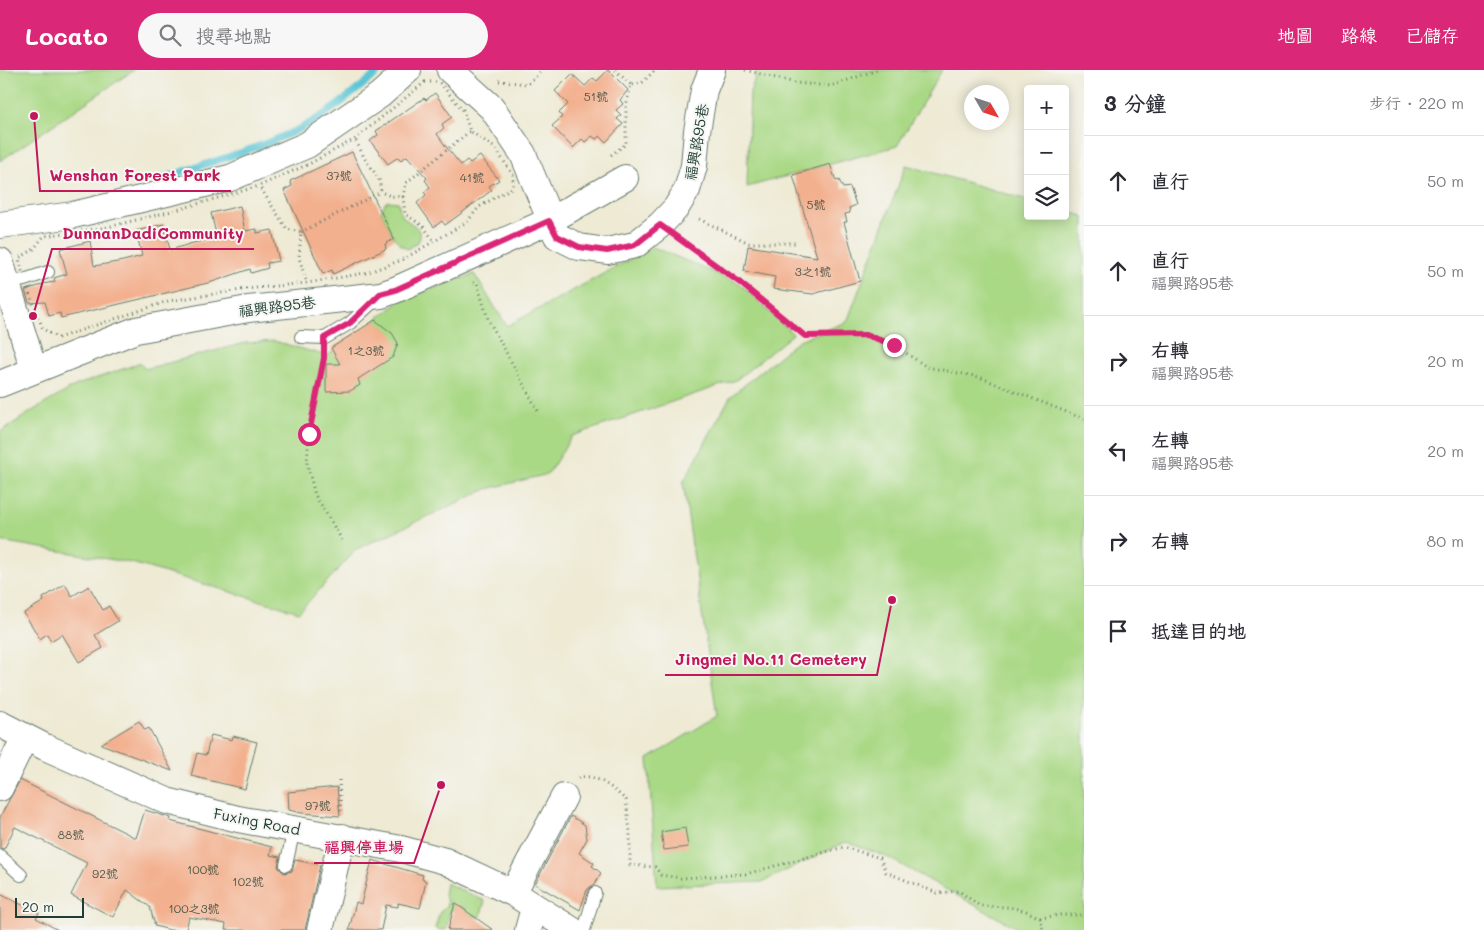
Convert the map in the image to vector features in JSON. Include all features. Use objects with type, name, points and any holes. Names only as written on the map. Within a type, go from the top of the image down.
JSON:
[{"type":"street","points":[[0,226],[73,215],[230,178],[307,145],[380,95],[408,70]]},
{"type":"street","name":"福興路95巷","points":[[450,70],[492,108],[523,154],[549,221],[557,236],[579,247],[607,251],[635,245],[668,216],[687,190],[694,166],[697,131],[704,90],[712,70]]},
{"type":"street","name":"福興路95巷","points":[[0,384],[136,330],[248,309],[380,294],[395,290],[549,221],[625,178]]},
{"type":"street","points":[[10,275],[34,370]]},
{"type":"street","name":"Fuxing Road","points":[[0,724],[167,801],[238,819],[342,837],[401,849],[445,861],[513,893],[531,919],[572,930]]},
{"type":"street","points":[[0,788],[25,737]]},
{"type":"street","points":[[513,893],[564,797]]},
{"type":"street","points":[[320,930],[342,837]]},
{"type":"lane","points":[[10,275],[48,272]]},
{"type":"lane","points":[[301,337],[324,338],[350,323],[380,294]]},
{"type":"lane","points":[[286,865],[294,829]]},
{"type":"lane","points":[[0,856],[21,875]]},
{"type":"lane","points":[[584,930],[595,893]]},
{"type":"path","points":[[499,81],[528,84],[542,70]]},
{"type":"path","points":[[615,70],[631,85]]},
{"type":"path","points":[[631,85],[642,83],[655,70]]},
{"type":"path","points":[[745,70],[795,83],[830,86],[877,70]]},
{"type":"path","points":[[493,76],[499,81],[502,88]]},
{"type":"path","points":[[425,82],[439,82],[463,110],[470,131],[495,148],[514,174],[513,187],[480,207],[467,222],[402,260],[366,273],[307,283],[247,289],[168,301],[58,338],[43,329],[10,275],[19,258],[33,250],[44,236],[108,227],[180,209],[259,186],[309,164],[355,139],[425,82]]},
{"type":"path","points":[[611,156],[626,144],[626,105],[631,85]]},
{"type":"path","points":[[434,241],[423,226],[405,214],[403,197],[406,183],[470,131]]},
{"type":"path","points":[[355,139],[365,159],[379,178],[381,192]]},
{"type":"path","points":[[259,186],[288,229],[301,232],[381,192]]},
{"type":"path","points":[[381,192],[390,196],[403,197]]},
{"type":"path","points":[[668,216],[749,243],[796,244]]},
{"type":"path","points":[[668,216],[739,282],[805,336],[866,335],[894,345],[927,367],[979,377],[1084,419]]},
{"type":"path","points":[[301,232],[299,258],[307,283]]},
{"type":"path","points":[[468,284],[477,283],[488,319],[538,411]]},
{"type":"path","points":[[324,338],[324,358],[309,434],[307,464],[315,495],[342,540]]},
{"type":"path","points":[[564,797],[565,789],[574,779],[584,776],[599,779],[614,790],[626,800],[630,831],[630,865],[655,867],[662,875],[681,878],[746,874],[844,848],[880,858],[886,872],[937,893],[958,891],[980,906],[1026,911],[1040,918],[1060,915],[1084,915]]},
{"type":"path","points":[[339,780],[342,837]]},
{"type":"path","points":[[1040,918],[1043,930]]},
{"type":"green space","points":[[0,70],[134,70],[0,161]]},
{"type":"green space","points":[[758,70],[942,70],[897,146],[747,187],[750,92]]},
{"type":"green space","points":[[906,165],[1024,199],[1024,220],[1069,220],[1069,212],[1084,216],[1084,930],[1020,930],[887,857],[846,842],[762,882],[657,886],[648,759],[717,716],[683,483],[730,397],[799,340],[847,322]]},
{"type":"green space","points":[[388,201],[398,202],[402,215],[420,233],[418,242],[408,249],[398,243],[381,212]]},
{"type":"green space","points":[[653,247],[739,283],[793,334],[736,380],[572,436],[548,474],[487,489],[357,549],[299,612],[132,563],[0,541],[0,432],[77,385],[140,363],[145,369],[245,343],[274,341],[327,356],[402,300],[474,274],[507,326]]},
{"type":"green space","points":[[446,883],[485,901],[480,917],[467,914],[464,909],[458,906],[450,911],[446,930],[437,930],[435,928],[440,912],[446,907],[447,902],[444,894]]},
{"type":"building","points":[[608,70],[628,90],[620,100],[623,104],[616,110],[621,115],[617,119],[623,124],[606,142],[600,136],[596,139],[592,136],[585,142],[582,139],[573,148],[552,126],[562,117],[559,113],[568,104],[555,91],[572,74],[585,86],[593,78],[597,81]]},
{"type":"building","points":[[435,93],[452,117],[442,124],[444,128],[437,134],[447,148],[461,165],[467,160],[470,163],[480,156],[499,180],[489,186],[492,190],[459,215],[445,225],[442,221],[434,227],[417,203],[426,195],[424,192],[430,187],[425,180],[427,178],[407,156],[401,160],[398,157],[388,164],[370,141],[378,135],[376,131],[424,98],[426,100]]},
{"type":"building","points":[[352,152],[394,239],[385,244],[386,249],[333,274],[332,270],[323,274],[284,190],[292,186],[290,181]]},
{"type":"building","points":[[830,164],[836,181],[839,180],[843,188],[850,187],[856,205],[849,208],[850,213],[845,214],[847,222],[844,222],[860,281],[813,294],[773,289],[775,277],[744,271],[748,246],[817,257],[793,175]]},
{"type":"building","points":[[240,206],[245,231],[257,229],[257,233],[272,230],[279,261],[267,263],[268,268],[251,273],[250,269],[212,282],[61,318],[60,313],[49,316],[45,302],[29,303],[25,290],[55,282],[54,278],[67,274],[60,249],[90,241],[94,266],[123,261],[142,256],[136,231],[164,224],[170,250],[217,238],[211,213]]},
{"type":"building","points":[[375,320],[392,333],[398,343],[393,357],[358,379],[360,385],[350,391],[326,392],[326,364],[340,364],[331,348]]},
{"type":"building","points":[[65,584],[72,596],[89,586],[103,610],[109,606],[118,621],[95,635],[103,648],[79,662],[62,634],[51,641],[47,634],[40,639],[24,613],[44,601],[43,598]]},
{"type":"building","points":[[139,721],[145,730],[149,728],[172,771],[101,744]]},
{"type":"building","points":[[211,735],[232,740],[233,736],[257,742],[245,789],[191,776],[197,753],[206,755]]},
{"type":"building","points":[[20,780],[136,838],[145,810],[171,818],[170,821],[272,847],[270,855],[280,857],[278,867],[284,873],[292,871],[295,860],[320,865],[305,930],[225,930],[226,924],[189,917],[186,930],[170,930],[155,926],[150,907],[127,890],[113,917],[71,895],[87,863],[15,827],[4,849],[0,848],[0,817]]},
{"type":"building","points":[[337,787],[340,816],[289,810],[288,792]]},
{"type":"building","points":[[571,816],[585,825],[587,839],[579,853],[594,863],[592,866],[601,873],[594,885],[587,890],[580,910],[535,884]]},
{"type":"building","points":[[685,828],[688,847],[664,850],[661,832]]},
{"type":"building","points":[[372,860],[423,875],[422,879],[426,881],[420,908],[398,903],[398,907],[386,905],[381,930],[349,930],[356,902],[361,904]]},
{"type":"building","points":[[0,894],[39,913],[36,918],[58,930],[0,930]]},
{"type":"building","points":[[455,903],[493,930],[448,930]]},
{"type":"waterway","points":[[162,178],[245,151],[293,132],[328,112],[381,70]]},
{"type":"place","name":"Wenshan Forest Park","points":[[34,116]]},
{"type":"place","name":"DunnanDadiCommunity","points":[[33,316]]},
{"type":"place","name":"Jingmei No.11 Cemetery","points":[[892,600]]},
{"type":"place","name":"福興停車場","points":[[441,785]]},
{"type":"route","points":[[309,434],[324,358],[324,338],[350,323],[380,294],[395,290],[549,221],[557,236],[579,247],[607,251],[635,245],[660,225],[739,282],[805,336],[866,335],[894,345]]}]
